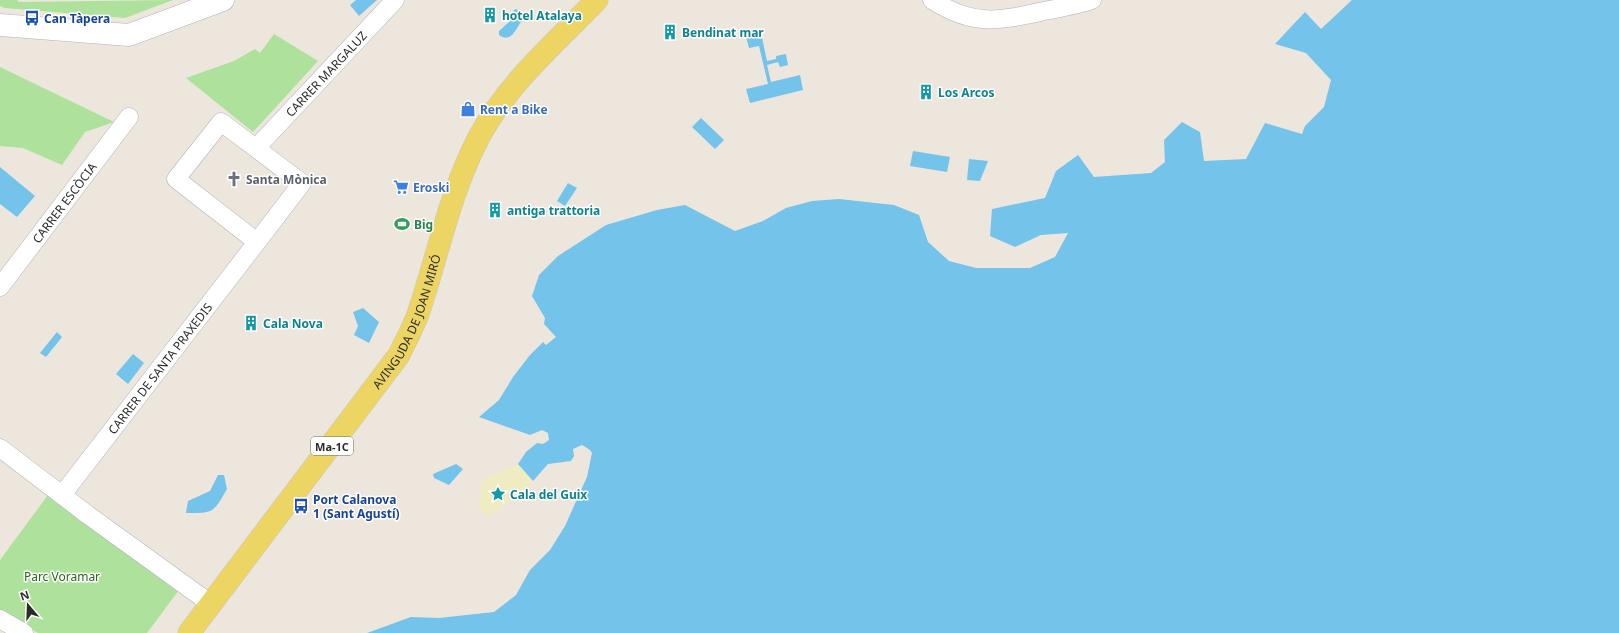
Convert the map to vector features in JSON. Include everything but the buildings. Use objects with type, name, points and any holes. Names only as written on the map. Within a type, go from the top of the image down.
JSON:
[{"type":"main road","name":"AVINGUDA DE JOAN MIRÓ","points":[[190,633],[399,355],[418,316],[453,200],[466,164],[488,121],[519,81],[598,0]]},
{"type":"street","points":[[0,25],[129,35],[223,0]]},
{"type":"street","name":"CARRER MARGALUZ","points":[[256,148],[395,0]]},
{"type":"street","points":[[932,0],[962,15],[990,20],[1004,20],[1092,0]]},
{"type":"street","name":"CARRER ESCÒCIA","points":[[0,287],[129,118]]},
{"type":"street","points":[[256,148],[221,122],[176,179],[257,242]]},
{"type":"street","name":"CARRER DE SANTA PRAXEDIS","points":[[62,495],[302,183],[256,148]]},
{"type":"street","points":[[0,448],[211,604]]},
{"type":"street","points":[[0,619],[24,633]]},
{"type":"green space","points":[[0,0],[17,0],[19,2],[173,0],[125,18],[5,8],[0,6]]},
{"type":"green space","points":[[274,34],[318,61],[253,132],[186,78],[234,61],[255,49],[260,53]]},
{"type":"green space","points":[[0,67],[114,122],[85,132],[62,165],[23,148],[0,146]]},
{"type":"green space","name":"Parc Voramar","points":[[48,495],[179,590],[147,633],[38,633],[0,612],[0,560]]},
{"type":"sand","name":"Cala del Guix","points":[[518,464],[533,481],[489,517],[479,508],[482,480]]},
{"type":"water","points":[[356,0],[377,0],[359,16],[350,5]]},
{"type":"water","points":[[1352,0],[1619,0],[1619,633],[367,633],[411,617],[439,618],[494,612],[516,595],[530,570],[550,550],[565,526],[587,477],[592,453],[590,450],[582,445],[573,449],[574,456],[571,461],[548,464],[533,481],[518,464],[526,452],[537,443],[543,444],[549,440],[548,433],[542,430],[530,435],[479,417],[499,400],[513,377],[530,355],[543,342],[546,345],[556,337],[544,324],[545,318],[532,296],[539,275],[558,256],[606,225],[657,210],[685,205],[735,231],[763,221],[786,208],[812,201],[839,199],[894,205],[919,215],[928,242],[949,261],[976,268],[1030,268],[1055,257],[1068,233],[1041,235],[1015,247],[990,236],[992,209],[1045,198],[1056,171],[1078,155],[1094,177],[1151,173],[1165,162],[1164,140],[1182,122],[1200,132],[1204,161],[1246,159],[1265,123],[1302,134],[1305,126],[1324,107],[1331,80],[1306,53],[1275,44],[1305,12],[1321,29]]},
{"type":"water","points":[[516,9],[524,14],[524,19],[514,33],[508,38],[499,35],[499,31],[510,21],[513,11]]},
{"type":"water","points":[[761,33],[767,61],[776,59],[776,56],[786,54],[788,65],[780,67],[778,62],[767,65],[771,82],[800,75],[803,90],[750,103],[746,89],[768,84],[759,46],[749,48],[746,37]]},
{"type":"water","points":[[701,118],[724,140],[715,149],[692,127]]},
{"type":"water","points":[[913,151],[950,157],[947,172],[910,166]]},
{"type":"water","points":[[969,159],[988,161],[980,181],[967,180]]},
{"type":"water","points":[[0,167],[35,196],[17,217],[0,204]]},
{"type":"water","points":[[568,183],[577,188],[565,206],[557,201]]},
{"type":"water","points":[[363,308],[379,322],[369,343],[354,335],[358,326],[353,312]]},
{"type":"water","points":[[57,332],[62,337],[46,357],[40,353]]},
{"type":"water","points":[[133,354],[144,363],[128,384],[116,374]]},
{"type":"water","points":[[456,464],[463,469],[449,485],[434,478],[433,474]]},
{"type":"water","points":[[218,475],[224,475],[227,489],[219,503],[208,512],[186,513],[188,501],[210,491]]},
{"type":"place","name":"hotel Atalaya","points":[[490,15]]},
{"type":"place","name":"Can Tàpera","points":[[32,18]]},
{"type":"place","name":"Bendinat mar","points":[[670,32]]},
{"type":"place","name":"Los Arcos","points":[[926,92]]},
{"type":"place","name":"Rent a Bike","points":[[468,109]]},
{"type":"place","name":"Santa Mònica","points":[[234,179]]},
{"type":"place","name":"Eroski","points":[[401,187]]},
{"type":"place","name":"antiga trattoria","points":[[495,210]]},
{"type":"place","name":"Big","points":[[402,224]]},
{"type":"place","name":"Cala Nova","points":[[251,323]]},
{"type":"place","name":"Cala del Guix","points":[[498,494]]},
{"type":"place","name":"Port Calanova 1 (Sant Agustí)","points":[[301,506]]}]
